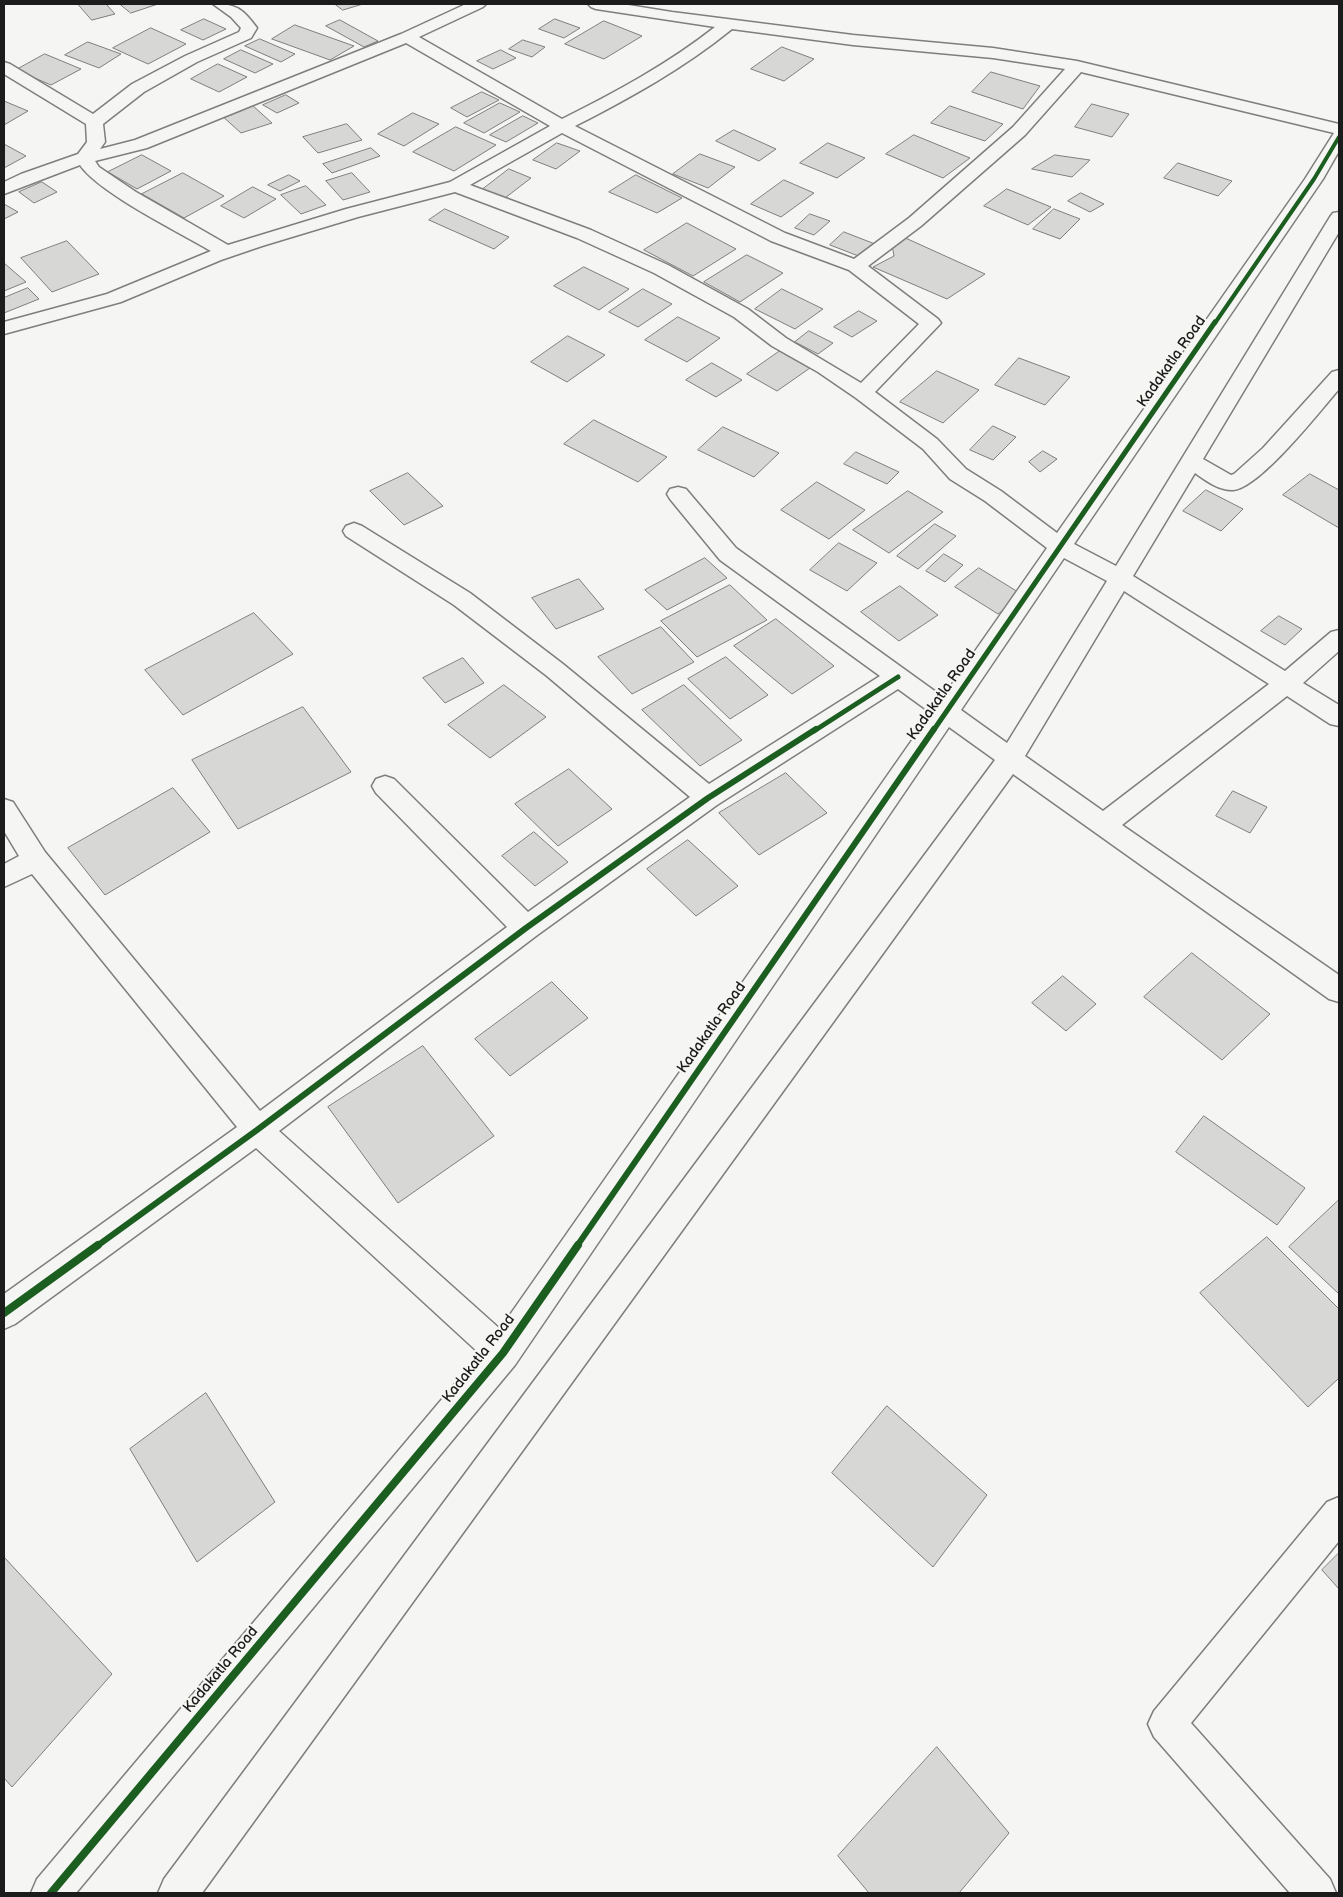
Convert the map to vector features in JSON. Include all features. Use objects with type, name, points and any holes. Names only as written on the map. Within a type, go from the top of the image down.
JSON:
[{"type":"street","points":[[94,122],[138,88],[191,59],[245,35],[249,28],[237,14],[221,4]]},
{"type":"street","points":[[4,189],[27,178],[84,158],[141,144],[407,37],[478,4]]},
{"type":"street","points":[[596,4],[672,17],[853,40],[994,53],[1077,66],[1339,129]]},
{"type":"street","points":[[4,328],[114,298],[227,252],[352,213],[456,186],[562,126],[624,95],[694,52],[729,24]]},
{"type":"street","points":[[407,37],[562,126],[778,237],[856,266],[931,323],[863,393]]},
{"type":"street","points":[[856,266],[876,253],[915,222],[1019,131],[1077,66]]},
{"type":"street","points":[[4,67],[94,122]]},
{"type":"street","points":[[84,158],[96,142],[94,122]]},
{"type":"street","name":"Kadakatla Road","points":[[51,1893],[503,1353],[1314,179],[1339,137]]},
{"type":"street","points":[[84,158],[93,171],[130,196],[227,252]]},
{"type":"street","points":[[456,186],[584,234],[661,269],[741,313],[779,342],[825,368],[863,393],[930,444],[958,474],[993,496],[1060,546],[1120,578],[1339,717]]},
{"type":"street","points":[[178,1893],[1010,758],[1339,217]]},
{"type":"street","points":[[1192,461],[1223,480],[1233,483],[1243,479],[1264,459],[1339,376]]},
{"type":"street","points":[[678,494],[728,554],[1103,825],[1338,987]]},
{"type":"street","points":[[354,531],[462,599],[556,670],[708,798]]},
{"type":"street","points":[[1103,825],[1287,684],[1339,638]]},
{"type":"street","points":[[4,1313],[257,1130],[526,928],[708,798],[898,677]]},
{"type":"street","points":[[385,786],[526,928]]},
{"type":"street","points":[[4,809],[36,860],[257,1130],[503,1353]]},
{"type":"street","points":[[4,876],[36,860]]},
{"type":"street","points":[[1316,1893],[1166,1724],[1339,1514]]},
{"type":"building","points":[[78,4],[106,4],[115,14],[92,20]]},
{"type":"building","points":[[120,4],[158,4],[131,13]]},
{"type":"building","points":[[335,4],[363,4],[343,10]]},
{"type":"building","points":[[204,19],[226,29],[203,40],[181,30]]},
{"type":"building","points":[[555,19],[580,28],[564,38],[539,29]]},
{"type":"building","points":[[340,20],[378,41],[364,47],[326,26]]},
{"type":"building","points":[[604,21],[642,36],[604,59],[565,44]]},
{"type":"building","points":[[295,25],[354,46],[330,60],[272,39]]},
{"type":"building","points":[[151,28],[186,44],[148,64],[113,48]]},
{"type":"building","points":[[260,39],[295,54],[281,62],[245,46]]},
{"type":"building","points":[[523,40],[545,47],[532,57],[509,49]]},
{"type":"building","points":[[88,42],[121,54],[99,68],[65,55]]},
{"type":"building","points":[[782,47],[814,59],[784,81],[751,69]]},
{"type":"building","points":[[241,50],[273,64],[255,73],[224,59]]},
{"type":"building","points":[[501,50],[516,58],[493,69],[477,61]]},
{"type":"building","points":[[45,54],[81,69],[51,85],[16,70]]},
{"type":"building","points":[[218,64],[247,77],[219,92],[191,79]]},
{"type":"building","points":[[991,72],[1040,86],[1023,109],[972,92]]},
{"type":"building","points":[[482,92],[499,100],[467,117],[451,108]]},
{"type":"building","points":[[286,95],[299,103],[277,113],[263,105]]},
{"type":"building","points":[[4,101],[28,111],[4,125]]},
{"type":"building","points":[[500,103],[520,112],[484,133],[464,123]]},
{"type":"building","points":[[1092,104],[1129,114],[1112,137],[1075,127]]},
{"type":"building","points":[[252,105],[272,123],[241,133],[221,115]]},
{"type":"building","points":[[950,106],[1003,124],[985,141],[931,123]]},
{"type":"building","points":[[413,113],[439,124],[404,146],[378,134]]},
{"type":"building","points":[[523,116],[538,123],[506,142],[490,135]]},
{"type":"building","points":[[347,124],[362,140],[318,153],[303,137]]},
{"type":"building","points":[[456,127],[496,145],[454,171],[413,152]]},
{"type":"building","points":[[734,130],[776,149],[759,161],[716,141]]},
{"type":"building","points":[[914,135],[970,158],[943,178],[886,154]]},
{"type":"building","points":[[557,143],[580,151],[556,169],[533,160]]},
{"type":"building","points":[[828,143],[865,158],[837,178],[800,163]]},
{"type":"building","points":[[4,144],[26,156],[4,168]]},
{"type":"building","points":[[371,148],[380,156],[332,173],[323,164]]},
{"type":"building","points":[[700,154],[735,167],[708,188],[673,174]]},
{"type":"building","points":[[142,155],[171,171],[137,189],[108,172]]},
{"type":"building","points":[[1055,155],[1090,160],[1072,177],[1032,169]]},
{"type":"building","points":[[1178,163],[1232,181],[1218,196],[1164,178]]},
{"type":"building","points":[[509,169],[531,178],[505,198],[483,189]]},
{"type":"building","points":[[183,173],[224,196],[184,218],[142,194]]},
{"type":"building","points":[[352,173],[370,192],[343,200],[326,181]]},
{"type":"building","points":[[289,175],[300,181],[280,191],[268,185]]},
{"type":"building","points":[[636,175],[682,198],[657,213],[609,192]]},
{"type":"building","points":[[784,180],[814,193],[781,217],[751,204]]},
{"type":"building","points":[[42,182],[57,192],[34,203],[19,192]]},
{"type":"building","points":[[306,186],[326,205],[301,214],[281,195]]},
{"type":"building","points":[[253,187],[276,199],[244,218],[221,206]]},
{"type":"building","points":[[1007,189],[1051,207],[1028,225],[984,206]]},
{"type":"building","points":[[1081,193],[1104,204],[1090,212],[1068,201]]},
{"type":"building","points":[[4,204],[18,212],[4,219]]},
{"type":"building","points":[[445,209],[509,237],[494,249],[429,220]]},
{"type":"building","points":[[1054,209],[1080,219],[1060,239],[1033,229]]},
{"type":"building","points":[[810,214],[830,221],[814,235],[795,228]]},
{"type":"building","points":[[687,223],[736,249],[693,276],[644,250]]},
{"type":"building","points":[[844,232],[875,244],[861,257],[830,245]]},
{"type":"building","points":[[901,236],[985,274],[947,299],[873,267],[894,256],[892,245]]},
{"type":"building","points":[[67,241],[99,274],[52,292],[21,258]]},
{"type":"building","points":[[747,255],[783,273],[740,302],[704,282]]},
{"type":"building","points":[[4,263],[26,282],[4,291]]},
{"type":"building","points":[[584,267],[629,289],[599,310],[554,286]]},
{"type":"building","points":[[28,288],[39,299],[4,313],[4,298]]},
{"type":"building","points":[[643,289],[672,304],[638,327],[609,312]]},
{"type":"building","points":[[782,289],[823,309],[795,329],[755,309]]},
{"type":"building","points":[[859,311],[877,321],[852,337],[834,327]]},
{"type":"building","points":[[678,317],[720,338],[687,362],[645,340]]},
{"type":"building","points":[[809,331],[833,343],[818,354],[795,342]]},
{"type":"building","points":[[568,336],[605,355],[567,382],[531,362]]},
{"type":"building","points":[[780,351],[810,368],[777,391],[747,374]]},
{"type":"building","points":[[1019,358],[1070,377],[1045,405],[995,385]]},
{"type":"building","points":[[712,363],[742,380],[716,397],[686,380]]},
{"type":"building","points":[[937,371],[979,390],[943,423],[900,402]]},
{"type":"building","points":[[594,420],[667,457],[638,482],[564,444]]},
{"type":"building","points":[[993,426],[1016,437],[993,460],[970,450]]},
{"type":"building","points":[[723,427],[779,453],[754,477],[698,450]]},
{"type":"building","points":[[1043,451],[1057,459],[1040,472],[1029,462]]},
{"type":"building","points":[[856,452],[899,472],[887,484],[844,464]]},
{"type":"building","points":[[408,473],[443,506],[404,525],[370,491]]},
{"type":"building","points":[[1310,474],[1339,490],[1339,528],[1283,495]]},
{"type":"building","points":[[817,482],[865,510],[829,539],[781,510]]},
{"type":"building","points":[[1206,490],[1243,509],[1221,531],[1183,511]]},
{"type":"building","points":[[908,491],[943,512],[889,553],[853,530]]},
{"type":"building","points":[[935,524],[956,536],[918,569],[897,556]]},
{"type":"building","points":[[839,543],[877,563],[847,591],[810,570]]},
{"type":"building","points":[[944,554],[963,565],[945,582],[926,571]]},
{"type":"building","points":[[705,558],[727,578],[667,610],[645,590]]},
{"type":"building","points":[[979,568],[1023,595],[998,614],[955,587]]},
{"type":"building","points":[[579,579],[604,609],[556,629],[532,598]]},
{"type":"building","points":[[730,585],[767,620],[697,657],[661,621]]},
{"type":"building","points":[[900,586],[938,615],[899,641],[861,612]]},
{"type":"building","points":[[254,613],[293,654],[183,715],[145,670]]},
{"type":"building","points":[[1279,616],[1302,629],[1285,645],[1261,631]]},
{"type":"building","points":[[776,619],[834,666],[792,694],[734,646]]},
{"type":"building","points":[[661,627],[694,662],[632,694],[598,657]]},
{"type":"building","points":[[726,657],[768,695],[730,719],[688,679]]},
{"type":"building","points":[[463,658],[484,683],[445,703],[423,678]]},
{"type":"building","points":[[504,685],[546,717],[490,758],[448,725]]},
{"type":"building","points":[[684,685],[742,740],[700,766],[642,710]]},
{"type":"building","points":[[303,707],[351,772],[238,829],[192,760]]},
{"type":"building","points":[[569,769],[612,809],[558,846],[515,804]]},
{"type":"building","points":[[786,773],[827,813],[759,855],[719,813]]},
{"type":"building","points":[[173,788],[210,832],[105,895],[68,848]]},
{"type":"building","points":[[1233,791],[1267,807],[1250,833],[1216,816]]},
{"type":"building","points":[[534,832],[568,862],[535,886],[502,856]]},
{"type":"building","points":[[688,840],[738,886],[696,916],[647,869]]},
{"type":"building","points":[[1192,953],[1270,1014],[1222,1060],[1144,997]]},
{"type":"building","points":[[1063,976],[1096,1004],[1066,1031],[1032,1003]]},
{"type":"building","points":[[552,982],[588,1018],[510,1076],[475,1039]]},
{"type":"building","points":[[423,1046],[494,1136],[398,1203],[328,1107]]},
{"type":"building","points":[[1204,1116],[1305,1188],[1277,1225],[1176,1152]]},
{"type":"building","points":[[1339,1202],[1339,1294],[1289,1247]]},
{"type":"building","points":[[1267,1237],[1339,1309],[1339,1378],[1308,1407],[1200,1293]]},
{"type":"building","points":[[206,1393],[275,1502],[197,1562],[130,1449]]},
{"type":"building","points":[[887,1406],[987,1495],[933,1567],[832,1473]]},
{"type":"building","points":[[1339,1553],[1339,1589],[1322,1570]]},
{"type":"building","points":[[4,1557],[112,1674],[12,1787],[4,1778]]},
{"type":"building","points":[[937,1747],[1009,1833],[959,1893],[869,1893],[838,1856]]},
{"type":"cycle path","points":[[51,1893],[503,1353],[1314,179],[1339,137]]},
{"type":"cycle path","points":[[4,1313],[257,1130],[526,928],[708,798],[898,677]]}]
